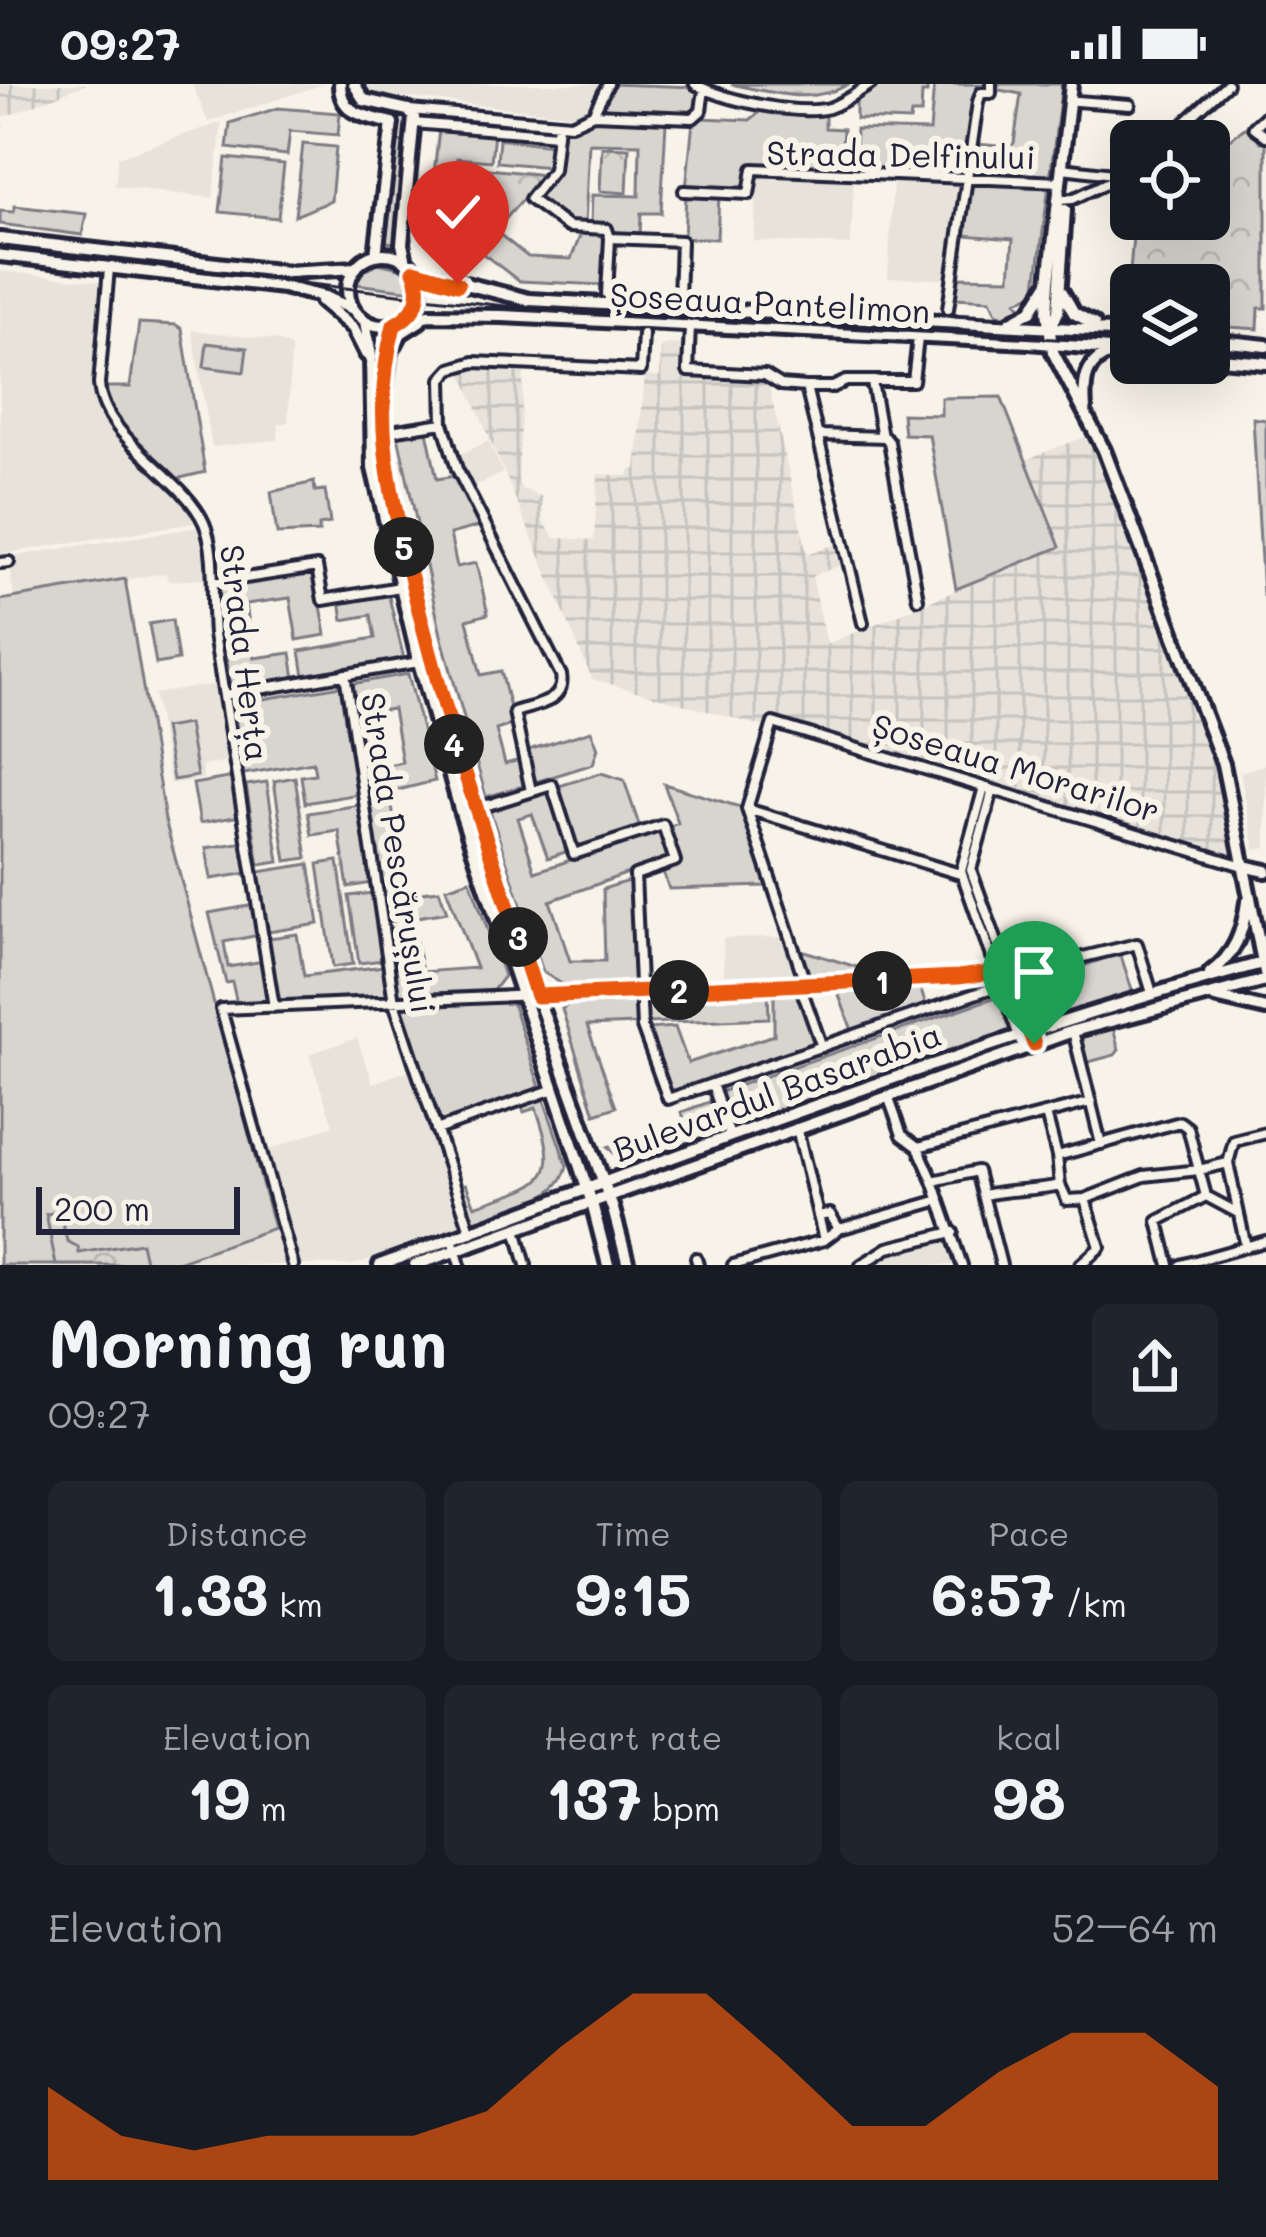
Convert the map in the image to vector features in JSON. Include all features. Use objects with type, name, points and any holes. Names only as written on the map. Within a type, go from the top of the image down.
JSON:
[{"type":"main road","points":[[340,84],[341,100],[349,110],[402,132],[413,125]]},
{"type":"main road","points":[[354,84],[364,100],[403,110],[413,125],[402,244],[419,298],[400,322],[386,370],[385,466],[431,660],[475,809],[628,1265]]},
{"type":"main road","points":[[1064,173],[1076,101],[1074,84]]},
{"type":"main road","points":[[1074,84],[1052,344],[1128,509],[1220,756],[1265,971]]},
{"type":"main road","points":[[376,255],[392,124],[403,110]]},
{"type":"main road","points":[[0,239],[287,272],[356,268],[376,255],[393,256],[410,267]]},
{"type":"main road","points":[[0,255],[309,292],[353,309],[376,326],[400,322]]},
{"type":"main road","name":"Șoseaua Pantelimon","points":[[410,267],[529,300],[1110,329]]},
{"type":"main road","points":[[353,309],[348,288],[356,268]]},
{"type":"main road","points":[[1009,322],[1030,311],[1054,283]]},
{"type":"main road","points":[[1054,283],[1074,313],[1102,328]]},
{"type":"main road","points":[[309,292],[353,328],[371,368]]},
{"type":"main road","points":[[386,370],[407,328],[452,315]]},
{"type":"main road","name":"Șoseaua Pantelimon","points":[[400,322],[452,315],[1110,349]]},
{"type":"main road","points":[[365,321],[371,368],[371,454],[419,662],[452,782],[590,1196],[608,1265]]},
{"type":"main road","points":[[1230,342],[1266,346]]},
{"type":"main road","points":[[1085,412],[1084,385],[1090,365],[1110,353]]},
{"type":"main road","points":[[1230,360],[1266,363]]},
{"type":"main road","points":[[1243,866],[1266,871]]},
{"type":"main road","points":[[1249,893],[1266,913]]},
{"type":"main road","points":[[1195,981],[1234,950],[1249,893]]},
{"type":"main road","name":"Bulevardul Basarabia","points":[[415,1265],[472,1238],[888,1096],[1152,993],[1265,971]]},
{"type":"main road","name":"Bulevardul Basarabia","points":[[606,1190],[730,1137],[1026,1040],[1200,996],[1265,971]]},
{"type":"main road","points":[[1200,996],[1266,1009]]},
{"type":"main road","name":"Bulevardul Basarabia","points":[[472,1238],[516,1229],[590,1196]]},
{"type":"main road","name":"Bulevardul Basarabia","points":[[380,1265],[454,1245]]},
{"type":"street","points":[[593,114],[608,84]]},
{"type":"street","points":[[413,125],[557,129],[593,114],[687,118],[701,111],[700,87],[765,104],[816,110],[837,105],[871,84]]},
{"type":"street","points":[[949,309],[980,96],[991,93],[992,84]]},
{"type":"street","points":[[1187,120],[1226,84]]},
{"type":"street","points":[[1076,101],[1130,105]]},
{"type":"street","points":[[403,110],[557,129]]},
{"type":"street","points":[[1266,116],[1254,128],[1266,136]]},
{"type":"street","points":[[557,129],[553,170],[530,199],[566,226],[607,229],[607,294]]},
{"type":"street","name":"Strada Delfinului","points":[[684,191],[748,194],[753,169],[967,178],[1110,173]]},
{"type":"street","points":[[1062,200],[1110,180]]},
{"type":"street","points":[[610,238],[681,241],[679,298]]},
{"type":"street","name":"Strada Herța","points":[[109,268],[100,394],[121,430],[204,524],[213,583],[214,634],[274,1007]]},
{"type":"street","points":[[690,327],[688,371],[765,375],[781,385],[806,387],[908,383],[915,379],[918,338]]},
{"type":"street","points":[[532,791],[514,712],[557,696],[560,673],[457,469],[443,423],[442,379],[456,366],[474,362],[641,370],[643,334]]},
{"type":"street","points":[[371,368],[386,370]]},
{"type":"street","points":[[872,382],[881,437]]},
{"type":"street","points":[[806,387],[863,623]]},
{"type":"street","points":[[382,432],[443,423]]},
{"type":"street","points":[[818,436],[881,437],[889,442],[919,599]]},
{"type":"street","points":[[213,583],[317,567],[322,600],[400,587]]},
{"type":"street","points":[[224,694],[419,662]]},
{"type":"street","name":"Strada Pescărușului","points":[[345,674],[394,1002],[472,1238]]},
{"type":"street","name":"Șoseaua Morarilor","points":[[747,808],[772,723],[1243,866]]},
{"type":"street","points":[[475,809],[552,785],[574,854],[663,825],[675,861],[635,875],[642,1027],[668,1100],[1007,977],[1137,944],[1152,993]]},
{"type":"street","points":[[989,788],[961,862],[962,874],[1007,977]]},
{"type":"street","points":[[989,788],[971,867],[1026,1040]]},
{"type":"street","points":[[747,808],[973,878]]},
{"type":"street","points":[[747,808],[822,1047]]},
{"type":"street","points":[[293,1265],[221,1009],[1007,977]]},
{"type":"street","points":[[1072,1031],[1101,1144]]},
{"type":"street","points":[[712,1084],[730,1137]]},
{"type":"street","points":[[436,1130],[554,1089]]},
{"type":"street","points":[[888,1096],[902,1135],[918,1147],[933,1181],[962,1265]]},
{"type":"street","points":[[918,1147],[1091,1102]]},
{"type":"street","points":[[1046,1114],[1060,1184],[1069,1202],[1144,1176],[1228,1163]]},
{"type":"street","points":[[1058,1156],[1183,1123],[1206,1196],[1238,1213]]},
{"type":"street","points":[[797,1128],[824,1240]]},
{"type":"street","points":[[1246,1247],[1228,1163],[1234,1141],[1266,1133]]},
{"type":"street","points":[[933,1181],[977,1171],[1001,1265]]},
{"type":"street","points":[[984,1195],[1010,1189],[1030,1192],[1060,1184]]},
{"type":"street","points":[[1169,1265],[1158,1221],[1206,1196]]},
{"type":"street","points":[[1080,1265],[1100,1247],[1085,1198]]},
{"type":"street","points":[[733,1265],[940,1200]]},
{"type":"street","points":[[818,1216],[830,1214],[839,1229]]},
{"type":"street","points":[[516,1229],[526,1265]]},
{"type":"street","points":[[861,1265],[888,1248],[953,1232]]},
{"type":"street","points":[[1181,1265],[1266,1241]]},
{"type":"street","points":[[454,1245],[460,1265]]},
{"type":"shaded area","points":[[0,84],[86,84],[2,118],[4,128],[0,127]]},
{"type":"shaded area","points":[[192,84],[324,84],[208,122]]},
{"type":"shaded area","points":[[330,84],[602,84],[588,111],[571,114],[362,93]]},
{"type":"shaded area","points":[[222,122],[213,198],[115,186],[118,157]]},
{"type":"shaded area","points":[[757,172],[854,176],[851,245],[754,241]]},
{"type":"shaded area","points":[[893,180],[963,182],[950,279],[888,278]]},
{"type":"shaded area","points":[[0,271],[104,282],[95,381],[98,401],[193,515],[194,523],[0,554]]},
{"type":"shaded area","points":[[192,330],[276,340],[291,347],[288,422],[279,424],[278,440],[212,447]]},
{"type":"shaded area","points":[[685,345],[684,377],[764,381],[769,386],[807,554],[840,543],[845,564],[812,576],[827,644],[1059,548],[1025,460],[1087,436],[1217,766],[1234,855],[769,717],[765,727],[592,679],[461,371],[470,367],[524,370],[518,481],[522,489],[542,497],[543,521],[555,538],[594,540],[598,474],[628,476],[629,470],[636,469],[645,376],[660,376],[661,347]]},
{"type":"shaded area","points":[[489,441],[503,473],[471,488],[456,456]]},
{"type":"shaded area","points":[[199,527],[206,579],[168,581],[166,573],[14,598],[8,557]]},
{"type":"shaded area","points":[[216,684],[228,761],[202,766],[203,779],[170,784],[154,694]]},
{"type":"shaded area","points":[[1266,764],[1266,848],[1255,850],[1240,772]]},
{"type":"shaded area","points":[[782,937],[797,979],[724,982],[723,938]]},
{"type":"shaded area","points":[[357,1038],[373,1083],[412,1069],[463,1226],[353,1265],[297,1265],[263,1152],[333,1125],[309,1054]]},
{"type":"shaded area","points":[[274,1228],[287,1265],[169,1265]]},
{"type":"shaded area","points":[[950,1236],[958,1265],[869,1265],[882,1262],[892,1251]]},
{"type":"green space","points":[[612,84],[695,87],[700,92],[698,110],[687,116],[599,111]]},
{"type":"green space","points":[[731,84],[849,84],[806,96]]},
{"type":"green space","points":[[877,84],[927,84],[921,114],[911,114],[910,121],[856,119],[856,97]]},
{"type":"green space","points":[[934,84],[985,84],[977,92],[963,175],[854,170],[856,129],[930,131]]},
{"type":"green space","points":[[995,84],[1062,84],[1050,178],[972,175],[977,144],[1010,147],[1014,143],[1021,94],[994,89]]},
{"type":"green space","points":[[765,107],[825,113],[825,128],[843,129],[841,163],[847,164],[847,170],[749,166],[747,191],[686,189],[693,121],[750,120]]},
{"type":"green space","points":[[278,108],[340,113],[338,135],[290,131],[287,155],[227,148],[230,123]]},
{"type":"green space","points":[[596,118],[666,122],[661,213],[641,213],[640,236],[616,235],[609,226],[591,225],[592,195],[639,196],[640,144],[589,143],[585,224],[569,223],[534,198],[556,170],[561,126],[579,126]]},
{"type":"green space","points":[[1246,127],[1261,142],[1266,140],[1266,308],[1259,308],[1258,329],[1230,327],[1230,264],[1131,264],[1133,240],[1230,240],[1230,139]]},
{"type":"green space","points":[[439,128],[494,133],[491,161],[457,158],[454,176],[434,174]]},
{"type":"green space","points":[[499,139],[553,145],[550,167],[497,162]]},
{"type":"green space","points":[[396,141],[407,142],[397,243],[386,242]]},
{"type":"green space","points":[[303,144],[336,147],[331,201],[295,216]]},
{"type":"green space","points":[[602,147],[629,148],[627,193],[600,191]]},
{"type":"green space","points":[[226,158],[284,164],[278,218],[220,212]]},
{"type":"green space","points":[[462,166],[544,175],[501,224],[460,190]]},
{"type":"green space","points":[[970,182],[1049,185],[1035,294],[1016,301],[1025,310],[1010,318],[996,313],[990,300],[956,298],[956,277],[1010,278],[1013,239],[963,235]]},
{"type":"green space","points":[[686,194],[719,195],[717,239],[684,238]]},
{"type":"green space","points":[[15,206],[86,214],[82,235],[0,224],[0,211],[14,212]]},
{"type":"green space","points":[[474,214],[528,257],[571,259],[582,231],[605,231],[603,285],[519,281],[457,234]]},
{"type":"green space","points":[[378,263],[403,269],[413,291],[355,284],[362,272]]},
{"type":"green space","points":[[139,323],[182,329],[205,472],[172,480],[113,415],[104,387],[130,387]]},
{"type":"green space","points":[[207,343],[247,348],[244,372],[204,367]]},
{"type":"green space","points":[[1001,397],[1060,547],[956,589],[929,435],[904,434],[902,414],[941,415],[941,398]]},
{"type":"green space","points":[[1253,418],[1266,420],[1266,597],[1263,596]]},
{"type":"green space","points":[[427,431],[437,479],[455,476],[480,526],[450,534],[457,567],[476,563],[488,614],[467,620],[481,675],[501,671],[514,724],[496,730],[505,764],[520,760],[527,785],[486,797],[441,635],[398,436]]},
{"type":"green space","points":[[314,482],[315,491],[325,490],[330,523],[319,525],[319,532],[277,534],[271,492]]},
{"type":"green space","points":[[315,570],[326,635],[297,640],[290,598],[246,604],[254,658],[291,653],[295,678],[231,688],[218,585]]},
{"type":"green space","points":[[125,579],[165,820],[274,1228],[169,1265],[0,1265],[0,600]]},
{"type":"green space","points":[[388,593],[404,659],[304,676],[300,651],[375,638],[371,615],[343,620],[340,600]]},
{"type":"green space","points":[[172,620],[178,660],[156,664],[149,624]]},
{"type":"green space","points":[[408,674],[435,781],[390,792],[405,894],[439,890],[447,912],[387,922],[364,770],[402,762],[393,709],[356,714],[351,684]]},
{"type":"green space","points":[[341,686],[359,794],[305,803],[301,776],[315,774],[313,762],[244,774],[233,704]]},
{"type":"green space","points":[[188,724],[197,776],[173,780],[164,728]]},
{"type":"green space","points":[[591,731],[598,748],[593,764],[532,783],[525,751]]},
{"type":"green space","points":[[601,773],[624,780],[640,828],[578,848],[559,786]]},
{"type":"green space","points":[[234,777],[240,816],[200,823],[193,784]]},
{"type":"green space","points":[[295,777],[307,858],[286,861],[274,781]]},
{"type":"green space","points":[[267,782],[279,862],[259,865],[246,785]]},
{"type":"green space","points":[[664,784],[740,807],[766,886],[669,889],[662,869],[679,862],[668,827],[678,823]]},
{"type":"green space","points":[[548,790],[568,851],[548,858],[532,814],[518,818],[535,872],[660,830],[670,858],[550,901],[570,961],[605,961],[603,889],[631,880],[635,983],[565,986],[543,972],[489,808]]},
{"type":"green space","points":[[360,805],[372,883],[348,887],[339,831],[312,835],[308,813]]},
{"type":"green space","points":[[244,842],[249,873],[211,879],[206,848]]},
{"type":"green space","points":[[338,861],[353,964],[333,967],[318,864]]},
{"type":"green space","points":[[309,864],[319,924],[268,932],[259,872]]},
{"type":"green space","points":[[470,880],[504,976],[491,993],[399,997],[388,929],[413,925],[422,972],[476,968],[446,888]]},
{"type":"green space","points":[[373,893],[383,960],[359,963],[349,896]]},
{"type":"green space","points":[[254,905],[259,935],[224,942],[228,967],[264,961],[270,1002],[237,1004],[232,982],[226,983],[209,913]]},
{"type":"green space","points":[[297,934],[304,976],[384,966],[389,997],[279,1002],[269,938]]},
{"type":"green space","points":[[801,950],[870,971],[868,977],[811,979]]},
{"type":"green space","points":[[1120,953],[1133,993],[1031,1025],[1018,989]]},
{"type":"green space","points":[[918,982],[927,1008],[853,1033],[836,987]]},
{"type":"green space","points":[[797,989],[817,1045],[670,1094],[647,1029],[675,1027],[688,1063],[774,1035],[774,990]]},
{"type":"green space","points":[[768,991],[769,1018],[647,1023],[645,996]]},
{"type":"green space","points":[[635,996],[636,1024],[587,1026],[616,1107],[595,1114],[562,1009],[576,999]]},
{"type":"green space","points":[[999,996],[1012,1033],[733,1129],[720,1092]]},
{"type":"green space","points":[[512,1002],[541,1090],[438,1125],[399,1006]]},
{"type":"green space","points":[[1113,1028],[1119,1050],[1115,1055],[1085,1063],[1078,1037]]},
{"type":"green space","points":[[543,1097],[567,1166],[562,1179],[528,1204],[472,1222],[459,1186],[466,1184],[475,1206],[542,1177],[548,1152],[544,1133],[536,1108],[524,1112],[521,1105]]},
{"type":"green space","points":[[712,1101],[723,1133],[638,1163],[623,1163],[608,1147],[684,1120],[682,1112]]},
{"type":"green space","points":[[60,1212],[67,1241],[79,1253],[141,1243],[146,1265],[56,1265],[46,1214]]},
{"type":"tram line","points":[[0,249],[576,314],[1110,342]]},
{"type":"tram line","points":[[1230,349],[1266,353]]},
{"type":"route","points":[[458,284],[414,271],[420,288],[417,304],[406,319],[394,325],[389,344],[383,452],[448,723],[537,996],[1007,971],[1034,1044]]}]
